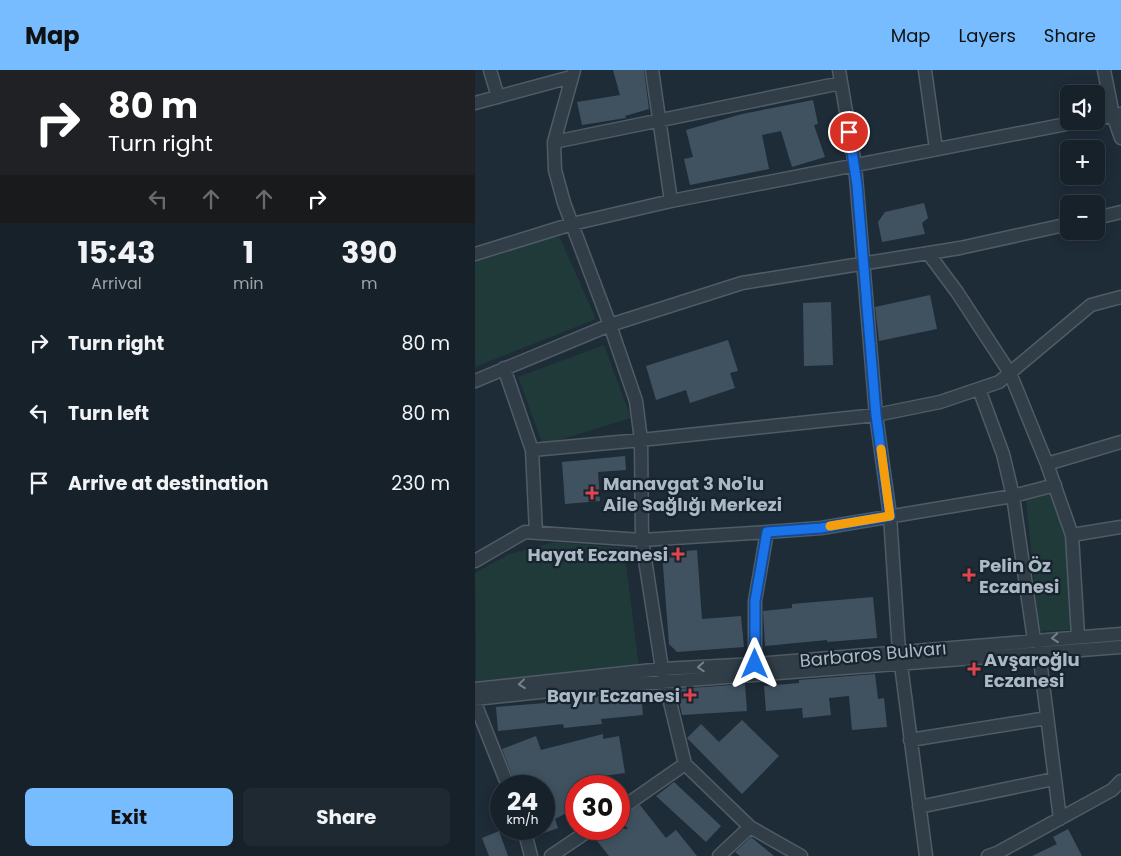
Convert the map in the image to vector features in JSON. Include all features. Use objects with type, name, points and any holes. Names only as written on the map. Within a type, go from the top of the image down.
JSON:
[{"type":"street","points":[[490,70],[498,97]]},
{"type":"street","points":[[652,70],[671,201]]},
{"type":"street","points":[[839,70],[855,165],[876,415],[890,516],[899,652]]},
{"type":"street","points":[[925,70],[936,150]]},
{"type":"street","points":[[1104,70],[1117,114],[1121,138]]},
{"type":"street","points":[[475,103],[573,73]]},
{"type":"street","points":[[573,73],[554,142],[555,170],[564,204],[610,324],[636,401],[641,440],[642,540],[664,683],[685,764],[750,827],[801,856]]},
{"type":"street","points":[[554,142],[841,83]]},
{"type":"street","points":[[475,254],[572,224],[671,201],[1060,125]]},
{"type":"street","points":[[1105,216],[1121,212]]},
{"type":"street","points":[[475,380],[610,324],[742,283],[929,253],[1060,226]]},
{"type":"street","points":[[929,253],[1010,373],[1047,464],[1072,535],[1078,636]]},
{"type":"street","points":[[532,450],[876,415],[940,402],[999,382],[1091,305],[1121,296]]},
{"type":"street","points":[[503,368],[532,450],[536,533]]},
{"type":"street","points":[[979,389],[1003,454],[1013,496],[1047,718],[1060,819]]},
{"type":"street","points":[[1047,464],[1121,442]]},
{"type":"street","points":[[475,561],[525,532],[642,540],[821,528],[1013,496],[1055,485]]},
{"type":"street","points":[[1072,535],[1121,527]]},
{"type":"street","points":[[755,664],[755,601],[767,532]]},
{"type":"street","name":"Barbaros Bulvarı","points":[[475,701],[664,683],[901,665],[1036,646],[1078,636],[1121,634]]},
{"type":"street","name":"Barbaros Bulvarı","points":[[475,689],[662,669],[755,664],[899,652],[1036,646],[1121,647]]},
{"type":"street","points":[[901,665],[926,856]]},
{"type":"street","points":[[475,701],[504,775]]},
{"type":"street","points":[[910,740],[1047,718]]},
{"type":"street","points":[[630,802],[685,764]]},
{"type":"street","points":[[919,807],[1054,779]]},
{"type":"street","points":[[988,856],[1112,790],[1121,781]]},
{"type":"street","points":[[719,856],[750,827]]},
{"type":"street","points":[[527,840],[531,856]]},
{"type":"street","points":[[551,856],[575,840]]},
{"type":"green space","points":[[559,236],[596,319],[475,367],[475,262]]},
{"type":"green space","points":[[604,345],[631,418],[543,445],[518,377]]},
{"type":"green space","points":[[1053,493],[1072,535],[1078,630],[1039,631],[1026,500]]},
{"type":"green space","points":[[555,542],[624,548],[639,668],[476,682],[475,573],[509,554]]},
{"type":"building","points":[[613,70],[644,70],[649,109],[625,116],[626,118],[582,125],[577,102],[620,95]]},
{"type":"building","points":[[813,100],[818,124],[814,125],[825,157],[792,167],[781,131],[762,135],[769,169],[690,185],[684,159],[693,157],[686,130],[742,114]]},
{"type":"building","points":[[924,203],[928,218],[922,223],[925,234],[882,242],[878,222],[885,212]]},
{"type":"building","points":[[930,295],[937,329],[879,341],[875,307]]},
{"type":"building","points":[[831,302],[833,365],[804,366],[803,303]]},
{"type":"building","points":[[728,340],[738,371],[730,373],[735,388],[690,403],[686,390],[656,400],[646,366]]},
{"type":"building","name":"Manavgat 3 No'lu Aile Sağlığı Merkezi","points":[[625,456],[626,470],[598,472],[600,501],[565,504],[562,462]]},
{"type":"building","points":[[697,550],[702,619],[741,616],[744,647],[677,652],[669,644],[662,553]]},
{"type":"building","points":[[873,597],[877,638],[827,642],[827,640],[765,646],[763,611],[792,608],[792,604]]},
{"type":"building","points":[[875,674],[878,699],[884,698],[887,727],[852,730],[849,696],[829,698],[831,715],[803,718],[802,708],[766,711],[764,686],[799,683],[799,680]]},
{"type":"building","points":[[745,684],[747,711],[682,715],[677,689]]},
{"type":"building","points":[[641,692],[643,715],[601,719],[602,724],[564,728],[563,724],[498,731],[496,707]]},
{"type":"building","points":[[742,720],[779,756],[742,794],[687,738],[701,724],[719,742]]},
{"type":"building","points":[[603,734],[603,739],[619,736],[625,773],[611,775],[565,775],[565,814],[555,819],[555,775],[512,775],[502,749],[536,736],[541,750]]},
{"type":"building","points":[[674,782],[721,826],[706,842],[656,796]]},
{"type":"building","points":[[640,805],[666,838],[676,830],[697,856],[609,856],[596,840],[630,840],[630,811]]},
{"type":"building","points":[[1068,829],[1082,856],[1032,856],[1057,844],[1053,837]]},
{"type":"building","points":[[490,835],[490,840],[502,840],[508,856],[489,856],[482,838]]},
{"type":"building","points":[[751,837],[774,856],[740,856],[735,852]]},
{"type":"slow traffic","points":[[830,526],[890,516],[881,449]]},
{"type":"place","name":"Manavgat 3 No'lu Aile Sağlığı Merkezi","points":[[592,493]]},
{"type":"place","name":"Hayat Eczanesi","points":[[678,554]]},
{"type":"place","name":"Pelin Öz Eczanesi","points":[[969,575]]},
{"type":"place","name":"Avşaroğlu Eczanesi","points":[[974,669]]},
{"type":"place","name":"Bayır Eczanesi","points":[[690,695]]},
{"type":"route","points":[[755,664],[755,601],[767,532],[821,528],[890,516],[876,415],[857,185],[849,132]]}]
